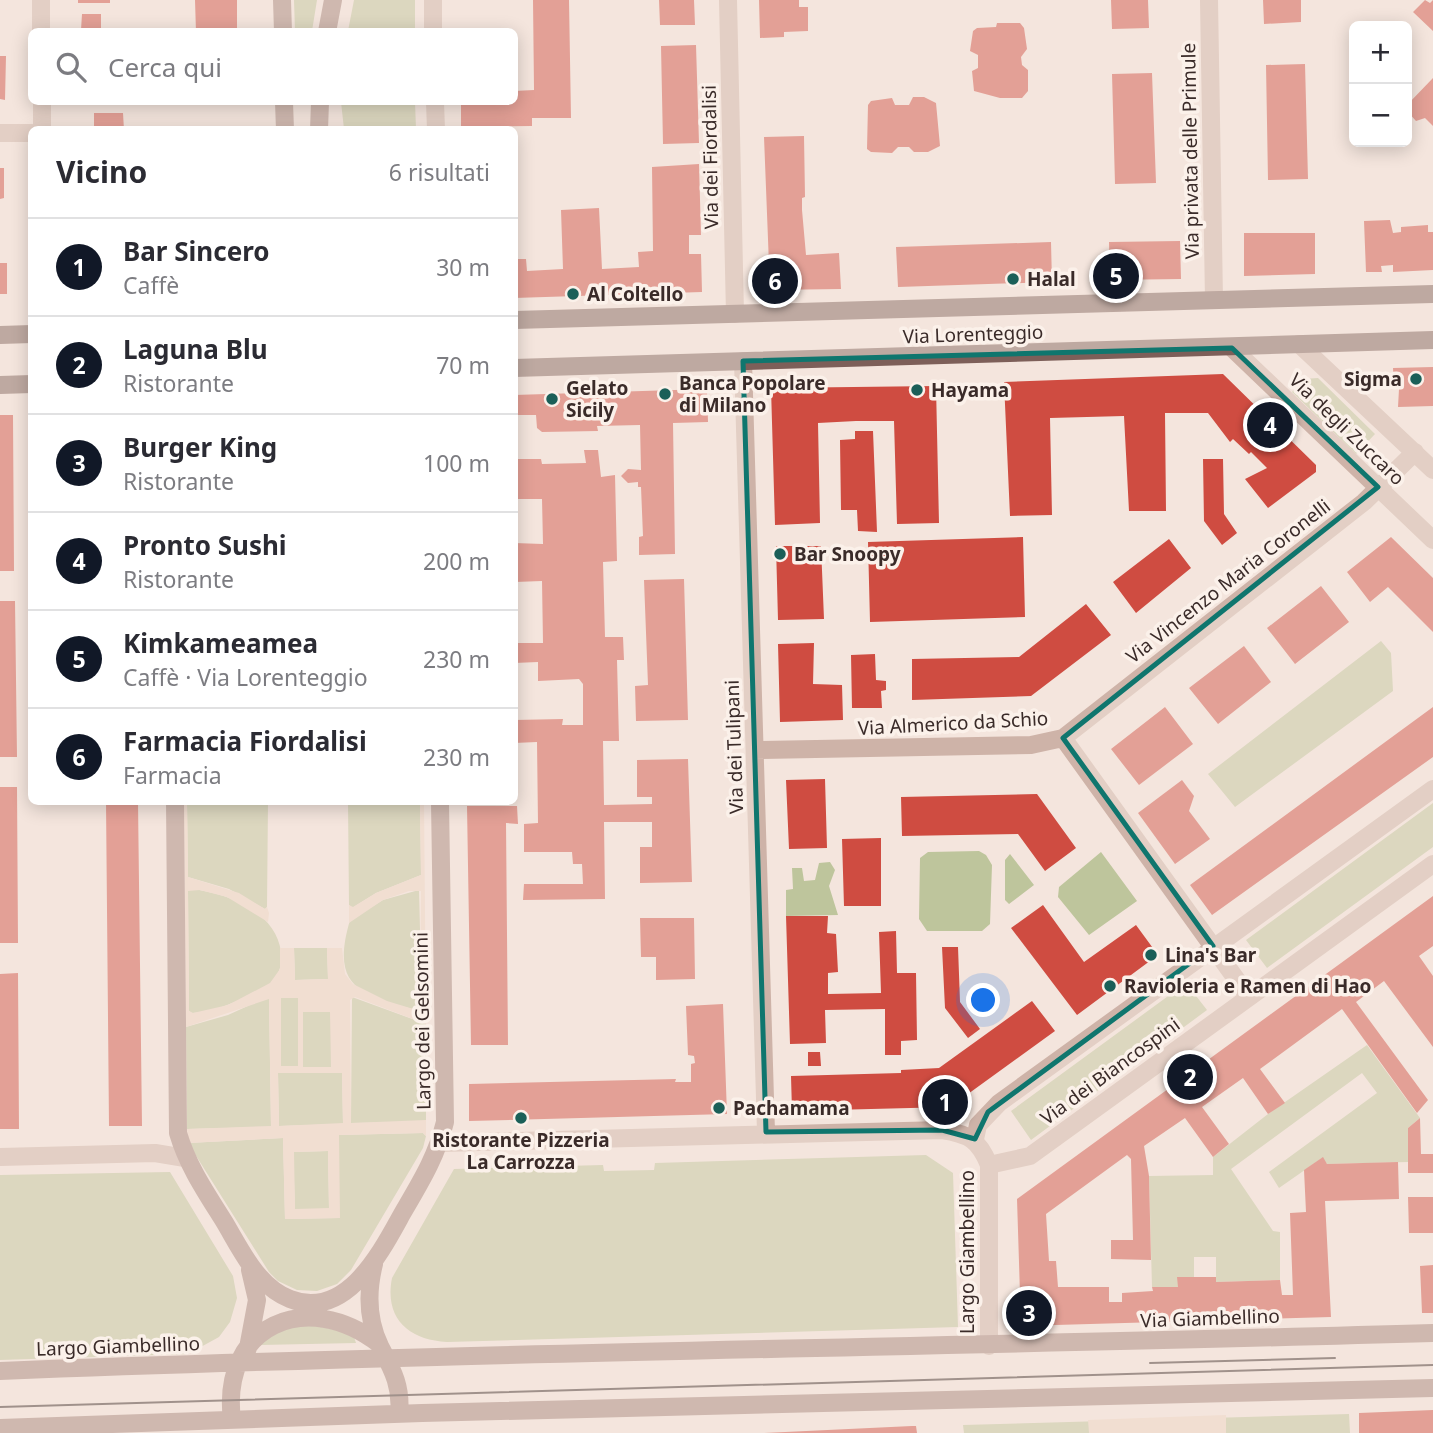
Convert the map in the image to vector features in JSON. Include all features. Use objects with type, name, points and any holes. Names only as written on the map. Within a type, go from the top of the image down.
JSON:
[{"type":"main road","name":"Via Lorenteggio","points":[[518,320],[1433,294]]},
{"type":"main road","points":[[0,335],[28,334]]},
{"type":"main road","name":"Via Lorenteggio","points":[[518,368],[1433,340]]},
{"type":"main road","points":[[0,385],[28,383]]},
{"type":"street","points":[[41,0],[41,28]]},
{"type":"street","points":[[282,0],[283,28]]},
{"type":"street","points":[[328,28],[333,0]]},
{"type":"street","points":[[433,0],[433,28]]},
{"type":"street","name":"Via dei Fiordalisi","points":[[728,0],[735,314]]},
{"type":"street","name":"Via privata delle Primule","points":[[1209,0],[1214,300]]},
{"type":"street","points":[[42,105],[42,126]]},
{"type":"street","points":[[284,105],[285,126]]},
{"type":"street","points":[[319,126],[320,105]]},
{"type":"street","points":[[435,105],[436,126]]},
{"type":"street","points":[[0,133],[28,133]]},
{"type":"street","name":"Via degli Zuccaro","points":[[1299,344],[1433,470]]},
{"type":"street","name":"Via degli Zuccaro","points":[[1232,348],[1433,540]]},
{"type":"street","name":"Via dei Tulipani","points":[[743,361],[766,1132]]},
{"type":"street","name":"Via Vincenzo Maria Coronelli","points":[[1063,738],[1378,487],[1415,452]]},
{"type":"street","name":"Via Almerico da Schio","points":[[756,750],[1031,744],[1063,738],[1213,946]]},
{"type":"street","name":"Via dei Biancospini","points":[[975,1139],[978,1125],[988,1112],[1213,946],[1433,789]]},
{"type":"street","name":"Largo dei Gelsomini","points":[[175,805],[178,1133],[185,1158],[245,1256],[276,1292],[302,1302],[329,1299],[343,1292],[374,1264],[437,1154],[445,1122],[440,805]]},
{"type":"street","name":"Via dei Biancospini","points":[[989,1166],[1030,1156],[1433,863]]},
{"type":"street","points":[[1213,946],[1249,997]]},
{"type":"street","points":[[440,1143],[942,1129],[975,1139]]},
{"type":"street","name":"Largo Giambellino","points":[[0,1371],[243,1355],[383,1351],[989,1346],[989,1166],[975,1139]]},
{"type":"street","points":[[0,1157],[155,1153],[185,1158]]},
{"type":"street","name":"Largo dei Gelsomini","points":[[243,1355],[257,1300],[256,1287],[245,1256]]},
{"type":"street","name":"Largo dei Gelsomini","points":[[374,1264],[368,1299],[383,1351]]},
{"type":"street","points":[[232,1420],[230,1390],[243,1355],[278,1324],[310,1317],[351,1325],[383,1351],[398,1385],[399,1414]]},
{"type":"street","name":"Via Giambellino","points":[[989,1346],[1433,1333]]},
{"type":"street","points":[[0,1428],[399,1414],[1433,1388]]},
{"type":"highlighted area","points":[[1232,348],[1378,487],[1063,738],[1213,946],[988,1112],[975,1139],[942,1130],[766,1132],[743,361]]},
{"type":"green space","points":[[294,0],[317,0],[312,28],[295,28]]},
{"type":"green space","points":[[354,0],[415,0],[415,28],[349,28]]},
{"type":"green space","points":[[341,105],[415,105],[416,126],[344,126]]},
{"type":"green space","points":[[1318,378],[1375,434],[1356,454],[1292,392],[1303,379]]},
{"type":"green space","points":[[1381,641],[1391,653],[1393,691],[1235,807],[1208,774]]},
{"type":"green space","points":[[1433,803],[1433,847],[1267,968],[1246,940]]},
{"type":"green space","points":[[187,805],[268,805],[265,909],[229,889],[188,877]]},
{"type":"green space","points":[[348,805],[420,805],[421,875],[376,893],[352,908],[349,905]]},
{"type":"green space","points":[[979,851],[986,855],[992,865],[990,924],[982,931],[927,931],[919,919],[920,858],[928,852]]},
{"type":"green space","points":[[1101,852],[1137,901],[1089,935],[1058,897],[1059,887]]},
{"type":"green space","points":[[1010,854],[1034,885],[1009,904],[1005,900],[1005,860]]},
{"type":"green space","points":[[830,862],[835,870],[829,886],[838,915],[786,916],[786,890],[793,889],[792,868],[802,868],[804,881],[815,880],[819,863]]},
{"type":"green space","points":[[191,889],[234,900],[260,915],[270,925],[281,952],[277,975],[266,987],[225,1006],[192,1013],[189,1011],[188,891]]},
{"type":"green space","points":[[419,890],[420,1011],[366,993],[355,985],[344,961],[350,920],[383,900]]},
{"type":"green space","points":[[294,948],[327,948],[328,979],[295,980]]},
{"type":"green space","points":[[1186,983],[1207,1010],[1031,1140],[1011,1111]]},
{"type":"green space","points":[[298,997],[299,1066],[281,1066],[281,998]]},
{"type":"green space","points":[[352,997],[426,1024],[426,1120],[423,1122],[351,1123]]},
{"type":"green space","points":[[265,998],[269,999],[271,1127],[187,1129],[186,1027],[228,1015]]},
{"type":"green space","points":[[331,1011],[331,1067],[303,1068],[303,1012]]},
{"type":"green space","points":[[1367,1045],[1420,1118],[1408,1128],[1408,1162],[1327,1164],[1322,1158],[1279,1188],[1269,1172],[1377,1093],[1362,1073],[1231,1169],[1273,1231],[1280,1232],[1280,1280],[1216,1282],[1216,1257],[1194,1257],[1194,1278],[1178,1278],[1178,1287],[1152,1287],[1149,1176],[1213,1175],[1213,1157],[1268,1114]]},
{"type":"green space","points":[[278,1073],[342,1073],[343,1124],[279,1126]]},
{"type":"green space","points":[[423,1133],[426,1136],[423,1148],[351,1270],[337,1284],[317,1291],[297,1290],[278,1281],[269,1272],[188,1143],[283,1138],[285,1219],[339,1218],[338,1135]]},
{"type":"green space","points":[[328,1151],[329,1209],[295,1209],[293,1152]]},
{"type":"green space","points":[[926,1155],[953,1173],[958,1327],[447,1342],[421,1337],[411,1332],[402,1325],[392,1305],[392,1278],[454,1169],[603,1165],[604,1171],[654,1170],[655,1163]]},
{"type":"green space","points":[[170,1172],[233,1276],[237,1298],[230,1322],[219,1337],[188,1354],[0,1360],[0,1175]]},
{"type":"green space","points":[[300,1322],[353,1334],[356,1343],[260,1345],[275,1329]]},
{"type":"green space","points":[[1349,1414],[1350,1433],[964,1433],[963,1425]]},
{"type":"shaded area","points":[[184,805],[187,805],[188,877],[239,893],[265,909],[267,907],[269,913],[268,922],[227,897],[200,890],[188,891],[189,1011],[193,1013],[228,1005],[270,983],[280,969],[280,948],[294,948],[295,980],[328,979],[327,948],[342,948],[345,974],[353,984],[387,1001],[420,1011],[421,891],[409,891],[383,900],[349,923],[349,905],[353,907],[376,893],[421,875],[420,805],[424,805],[426,1024],[355,997],[350,1000],[351,1123],[426,1120],[426,1136],[423,1133],[339,1135],[340,1218],[285,1219],[283,1138],[188,1143],[187,1129],[271,1126],[269,999],[186,1027]],"holes":[[[281,998],[298,998],[298,1066],[281,1066]],[[303,1012],[330,1012],[331,1067],[303,1067]],[[278,1073],[342,1073],[343,1123],[279,1126]],[[328,1151],[329,1208],[295,1209],[294,1152]]]},
{"type":"shaded area","points":[[1226,1415],[1226,1433],[1089,1433],[1088,1420]]},
{"type":"building","points":[[78,0],[110,0],[110,3],[78,3]]},
{"type":"building","points":[[195,0],[237,0],[237,28],[196,28]]},
{"type":"building","points":[[533,0],[569,0],[571,118],[532,118],[532,126],[461,126],[461,105],[518,105],[518,91],[534,90]]},
{"type":"building","points":[[659,0],[694,0],[695,25],[660,25]]},
{"type":"building","points":[[759,0],[799,0],[799,7],[808,7],[808,31],[784,32],[784,37],[760,38]]},
{"type":"building","points":[[1111,0],[1148,0],[1149,28],[1112,29]]},
{"type":"building","points":[[1263,0],[1301,0],[1301,22],[1264,24]]},
{"type":"building","points":[[1425,0],[1430,3],[1433,0],[1433,31],[1413,12]]},
{"type":"building","points":[[82,14],[101,14],[101,28],[81,28]]},
{"type":"building","points":[[997,23],[1020,23],[1024,28],[1027,49],[1021,57],[1022,65],[1028,70],[1028,91],[1022,98],[1000,98],[974,91],[972,71],[978,68],[978,55],[970,51],[973,31],[977,28],[996,27]]},
{"type":"building","points":[[696,45],[699,143],[663,144],[661,46]]},
{"type":"building","points":[[0,56],[6,56],[5,100],[0,99]]},
{"type":"building","points":[[1305,64],[1308,179],[1268,180],[1266,65]]},
{"type":"building","points":[[1152,73],[1156,183],[1115,184],[1112,74]]},
{"type":"building","points":[[1433,78],[1433,126],[1425,118],[1416,121],[1412,117],[1412,100]]},
{"type":"building","points":[[913,97],[924,97],[936,103],[940,146],[928,152],[914,152],[909,147],[898,147],[892,153],[871,152],[867,149],[868,105],[871,101],[892,98],[895,105],[909,105]]},
{"type":"building","points":[[94,113],[123,113],[124,126],[94,126]]},
{"type":"building","points":[[804,136],[805,197],[802,198],[802,210],[806,255],[839,253],[841,289],[770,290],[764,137]]},
{"type":"building","points":[[699,164],[701,235],[689,235],[689,254],[701,254],[702,292],[518,298],[518,259],[526,259],[527,271],[563,269],[561,210],[599,208],[602,269],[639,267],[638,252],[653,251],[652,167]]},
{"type":"building","points":[[0,168],[4,168],[4,198],[0,199]]},
{"type":"building","points":[[1390,220],[1393,233],[1401,232],[1401,227],[1428,225],[1428,232],[1433,232],[1433,270],[1393,272],[1393,265],[1381,266],[1382,272],[1366,272],[1364,221]]},
{"type":"building","points":[[1244,233],[1315,233],[1315,274],[1244,276]]},
{"type":"building","points":[[1180,241],[1181,279],[1110,280],[1109,242]]},
{"type":"building","points":[[1051,242],[1052,282],[898,287],[896,247]]},
{"type":"building","points":[[0,263],[7,263],[7,294],[0,294]]},
{"type":"building","points":[[1433,367],[1433,406],[1398,407],[1399,389],[1394,388],[1393,368]]},
{"type":"building","points":[[1223,374],[1316,465],[1316,472],[1268,508],[1245,479],[1267,468],[1251,452],[1249,454],[1233,439],[1230,442],[1208,413],[1165,413],[1166,511],[1129,511],[1124,416],[1050,418],[1052,515],[1010,516],[1004,382]]},
{"type":"building","points":[[936,386],[939,523],[897,524],[894,421],[856,421],[818,423],[820,523],[775,525],[771,388]]},
{"type":"building","points":[[707,389],[708,422],[673,423],[675,554],[639,555],[639,537],[643,536],[641,487],[638,487],[638,482],[628,483],[621,476],[628,469],[641,470],[640,425],[597,426],[598,431],[542,432],[537,428],[536,415],[518,415],[518,395]]},
{"type":"building","points":[[0,415],[13,415],[14,571],[0,571]]},
{"type":"building","points":[[855,431],[873,431],[877,532],[858,531],[857,510],[841,510],[840,440],[855,439]]},
{"type":"building","points":[[584,450],[598,450],[601,477],[615,475],[617,561],[603,562],[605,637],[623,637],[624,660],[617,660],[619,741],[603,741],[604,805],[652,804],[652,797],[637,797],[637,760],[688,759],[692,882],[640,883],[640,847],[652,847],[652,822],[604,822],[605,899],[523,900],[524,884],[583,884],[582,864],[573,864],[572,852],[524,852],[524,824],[538,823],[537,742],[518,743],[518,720],[563,719],[562,725],[583,725],[583,684],[579,679],[538,681],[538,662],[518,663],[518,643],[543,643],[542,581],[518,582],[518,543],[543,544],[542,499],[518,499],[518,459],[541,459],[542,464],[586,463]]},
{"type":"building","points":[[1203,459],[1223,459],[1224,514],[1237,533],[1222,545],[1204,521]]},
{"type":"building","points":[[1023,537],[1025,617],[870,622],[868,542]]},
{"type":"building","points":[[1391,537],[1433,578],[1433,632],[1388,587],[1370,602],[1347,572]]},
{"type":"building","points":[[1169,539],[1191,568],[1136,613],[1113,582]]},
{"type":"building","points":[[776,546],[821,546],[824,619],[778,620]]},
{"type":"building","points":[[684,579],[688,720],[636,721],[635,686],[648,685],[644,580]]},
{"type":"building","points":[[1321,586],[1349,622],[1295,664],[1267,628]]},
{"type":"building","points":[[0,601],[15,601],[17,757],[0,757]]},
{"type":"building","points":[[1086,604],[1111,635],[1031,696],[912,700],[912,659],[1019,657]]},
{"type":"building","points":[[814,643],[813,684],[842,685],[843,720],[780,722],[778,644]]},
{"type":"building","points":[[1244,646],[1271,682],[1218,724],[1189,688]]},
{"type":"building","points":[[875,654],[876,680],[886,681],[886,690],[881,691],[882,708],[852,708],[851,655]]},
{"type":"building","points":[[1165,707],[1193,744],[1139,785],[1111,749]]},
{"type":"building","points":[[1433,707],[1433,757],[1212,915],[1190,885]]},
{"type":"building","points":[[825,779],[827,848],[789,849],[786,780]]},
{"type":"building","points":[[1182,780],[1194,796],[1189,811],[1210,839],[1175,864],[1138,813]]},
{"type":"building","points":[[0,787],[17,787],[18,943],[0,943]]},
{"type":"building","points":[[1037,794],[1076,848],[1045,871],[1018,834],[902,836],[901,797]]},
{"type":"building","points":[[106,805],[138,805],[142,1126],[109,1126]]},
{"type":"building","points":[[467,806],[517,806],[518,824],[506,823],[508,1045],[471,1045]]},
{"type":"building","points":[[881,838],[881,906],[844,906],[842,839]]},
{"type":"building","points":[[1433,896],[1433,946],[1419,956],[1433,976],[1433,1047],[1384,981],[1356,1002],[1428,1100],[1417,1113],[1342,1009],[1260,1069],[1285,1103],[1268,1114],[1243,1078],[1202,1107],[1229,1144],[1213,1157],[1185,1118],[1144,1146],[1149,1176],[1151,1260],[1111,1259],[1111,1240],[1133,1240],[1131,1159],[1127,1155],[1046,1214],[1049,1261],[1056,1261],[1058,1287],[1109,1287],[1109,1302],[1122,1302],[1122,1293],[1153,1291],[1152,1287],[1178,1287],[1177,1277],[1216,1277],[1216,1282],[1280,1280],[1282,1295],[1293,1295],[1290,1213],[1306,1212],[1304,1170],[1323,1157],[1327,1164],[1398,1162],[1399,1199],[1325,1201],[1331,1317],[1021,1326],[1017,1199]]},
{"type":"building","points":[[1043,905],[1084,962],[1136,925],[1158,955],[1077,1015],[1011,928]]},
{"type":"building","points":[[786,916],[828,916],[827,933],[836,934],[838,972],[828,973],[828,994],[881,993],[879,932],[896,931],[897,973],[916,973],[917,1040],[901,1041],[901,1055],[885,1055],[885,1009],[825,1010],[826,1043],[790,1044]]},
{"type":"building","points":[[640,918],[694,918],[695,979],[656,980],[656,957],[641,957]]},
{"type":"building","points":[[942,947],[958,947],[960,1002],[980,1029],[968,1038],[945,1008]]},
{"type":"building","points":[[18,973],[19,1129],[0,1129],[0,974]]},
{"type":"building","points":[[1032,1001],[1055,1031],[950,1107],[792,1111],[791,1076],[901,1073],[901,1070],[939,1068]]},
{"type":"building","points":[[723,1004],[727,1114],[469,1121],[469,1084],[676,1079],[675,1082],[691,1082],[691,1064],[695,1063],[694,1056],[688,1055],[686,1006]]},
{"type":"building","points":[[808,1052],[820,1052],[821,1066],[808,1066]]},
{"type":"building","points":[[1420,1118],[1421,1154],[1433,1154],[1433,1173],[1408,1173],[1408,1128]]},
{"type":"building","points":[[1408,1197],[1433,1197],[1433,1233],[1409,1233]]},
{"type":"building","points":[[1433,1265],[1433,1313],[1422,1313],[1420,1266]]},
{"type":"building","points":[[1433,1410],[1433,1433],[1359,1433],[1359,1413]]},
{"type":"building","points":[[916,1426],[917,1433],[764,1433]]},
{"type":"tram line","points":[[1150,1363],[1335,1358]]},
{"type":"tram line","points":[[0,1407],[1433,1365]]},
{"type":"place","name":"Kimkameamea","points":[[1116,276]]},
{"type":"place","name":"Halal","points":[[1013,279]]},
{"type":"place","name":"Farmacia Fiordalisi","points":[[775,281]]},
{"type":"place","name":"Al Coltello","points":[[573,294]]},
{"type":"place","name":"Sigma","points":[[1416,379]]},
{"type":"place","name":"Hayama","points":[[917,390]]},
{"type":"place","name":"Banca Popolare di Milano","points":[[665,394]]},
{"type":"place","name":"Gelato Sicily","points":[[552,399]]},
{"type":"place","name":"Pronto Sushi","points":[[1270,425]]},
{"type":"place","name":"Bar Snoopy","points":[[780,554]]},
{"type":"place","name":"Lina's Bar","points":[[1151,955]]},
{"type":"place","name":"Ravioleria e Ramen di Hao","points":[[1110,986]]},
{"type":"place","name":"Laguna Blu","points":[[1190,1077]]},
{"type":"place","name":"Bar Sincero","points":[[945,1102]]},
{"type":"place","name":"Pachamama","points":[[719,1108]]},
{"type":"place","name":"Ristorante Pizzeria La Carrozza","points":[[521,1118]]},
{"type":"place","name":"Burger King","points":[[1029,1313]]}]
